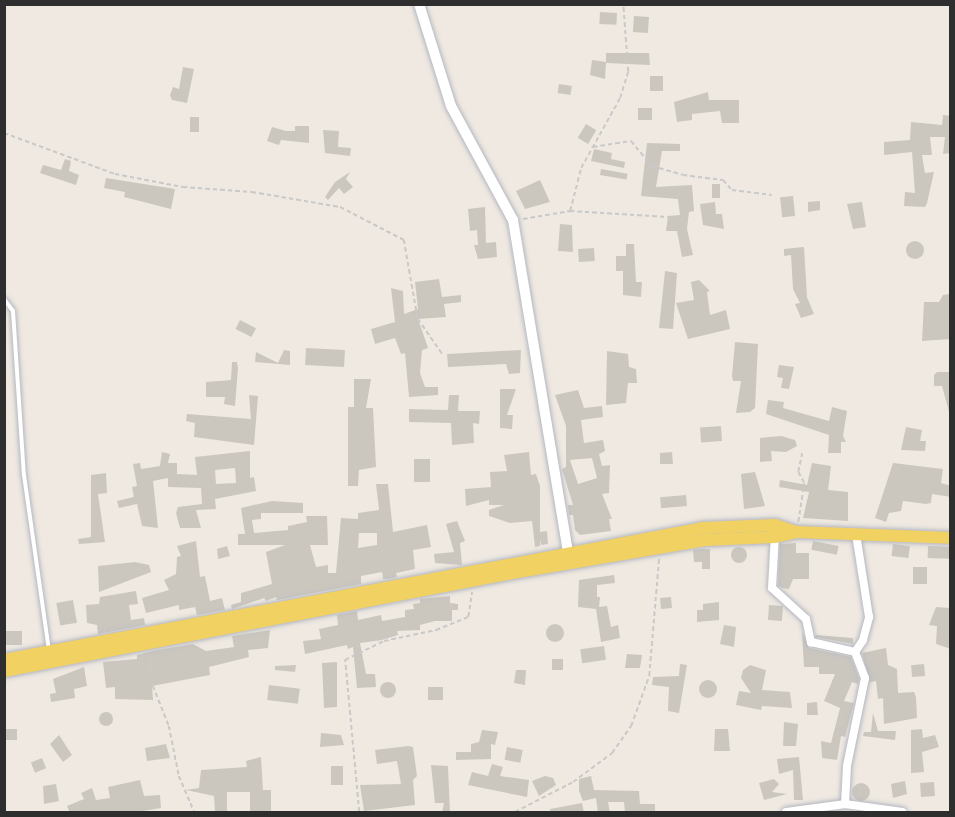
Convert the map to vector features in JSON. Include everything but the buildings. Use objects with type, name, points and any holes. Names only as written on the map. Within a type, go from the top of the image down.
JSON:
[{"type":"main road","points":[[4,671],[49,657],[569,557],[703,528],[951,538]]},
{"type":"main road","points":[[4,660],[49,657],[149,644],[471,582],[569,557],[775,531]]},
{"type":"street","points":[[419,4],[451,106],[513,220],[569,557]]},
{"type":"street","points":[[775,531],[772,588],[806,619],[811,642],[855,652]]},
{"type":"street","points":[[855,652],[863,640],[869,617],[856,534]]},
{"type":"street","points":[[845,804],[847,766],[865,678],[855,652]]},
{"type":"street","points":[[786,813],[845,804],[902,813]]},
{"type":"lane","points":[[4,299],[13,311],[24,476],[49,657]]},
{"type":"path","points":[[570,211],[580,168],[620,98],[628,72],[623,4]]},
{"type":"path","points":[[4,134],[115,174],[183,187],[252,192],[340,207],[404,240],[418,319],[443,355]]},
{"type":"path","points":[[592,147],[631,141],[652,166],[683,175],[723,180],[732,190],[772,195]]},
{"type":"path","points":[[513,220],[570,211],[668,217]]},
{"type":"path","points":[[797,532],[804,483],[798,472],[802,453]]},
{"type":"path","points":[[515,813],[573,782],[612,753],[632,726],[649,676],[660,547]]},
{"type":"path","points":[[359,813],[345,660],[384,641],[436,630],[468,616],[474,598],[471,582]]},
{"type":"path","points":[[149,644],[153,686],[169,726],[179,776],[194,813]]}]
